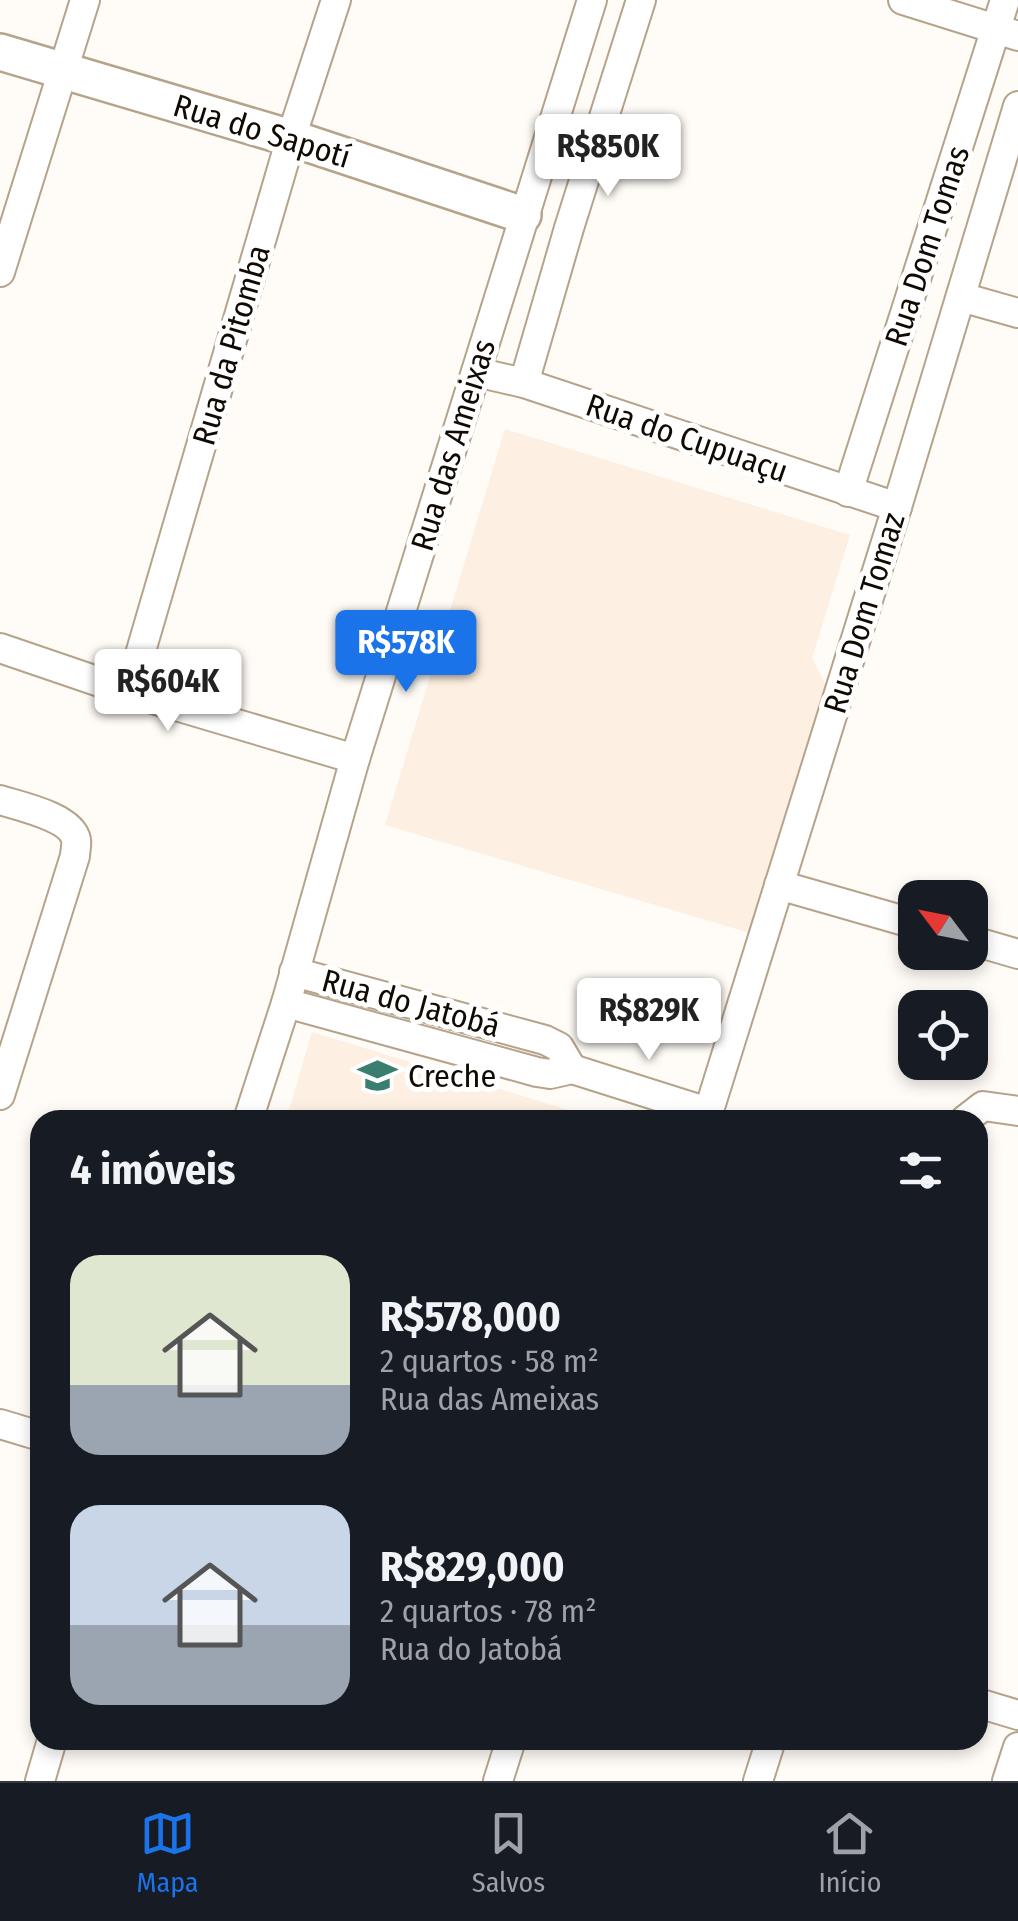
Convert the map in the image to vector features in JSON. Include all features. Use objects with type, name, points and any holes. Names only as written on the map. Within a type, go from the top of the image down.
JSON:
[{"type":"street","points":[[0,272],[85,0]]},
{"type":"street","name":"Rua da Pitomba","points":[[129,692],[291,138],[336,0]]},
{"type":"street","name":"Rua das Ameixas","points":[[251,1110],[355,760],[592,0]]},
{"type":"street","name":"Rua das Ameixas","points":[[524,383],[568,228],[641,0]]},
{"type":"street","points":[[903,0],[1007,32]]},
{"type":"street","name":"Rua Dom Tomas","points":[[848,492],[1007,32],[1005,0]]},
{"type":"street","name":"Rua do Sapotí","points":[[0,52],[291,138],[523,215]]},
{"type":"street","name":"Rua Dom Tomaz","points":[[709,1110],[1018,106]]},
{"type":"street","points":[[523,215],[568,228]]},
{"type":"street","points":[[961,297],[1018,313]]},
{"type":"street","name":"Rua do Cupuaçu","points":[[476,372],[524,383],[897,507]]},
{"type":"street","points":[[0,648],[129,692],[355,760]]},
{"type":"street","points":[[0,800],[64,823],[76,840],[75,856],[0,1095]]},
{"type":"street","points":[[779,885],[898,919]]},
{"type":"street","points":[[988,945],[1018,954]]},
{"type":"street","name":"Rua do Jatobá","points":[[294,972],[545,1040],[563,1051],[572,1069]]},
{"type":"street","name":"Rua do Jatobá","points":[[286,1003],[536,1072],[550,1074],[572,1069],[690,1110]]},
{"type":"street","points":[[978,1110],[983,1106],[1018,1112]]},
{"type":"street","points":[[0,1424],[30,1433]]},
{"type":"street","points":[[988,1706],[1018,1715]]},
{"type":"street","points":[[1007,1781],[1018,1746]]},
{"type":"street","points":[[40,1781],[49,1750]]},
{"type":"street","points":[[498,1781],[508,1750]]},
{"type":"street","points":[[758,1781],[768,1750]]},
{"type":"shaded area","points":[[505,429],[850,535],[812,658],[827,688],[750,933],[385,825]]},
{"type":"shaded area","name":"Creche","points":[[312,1032],[568,1110],[289,1110]]},
{"type":"place","name":"Creche","points":[[378,1076]]}]
